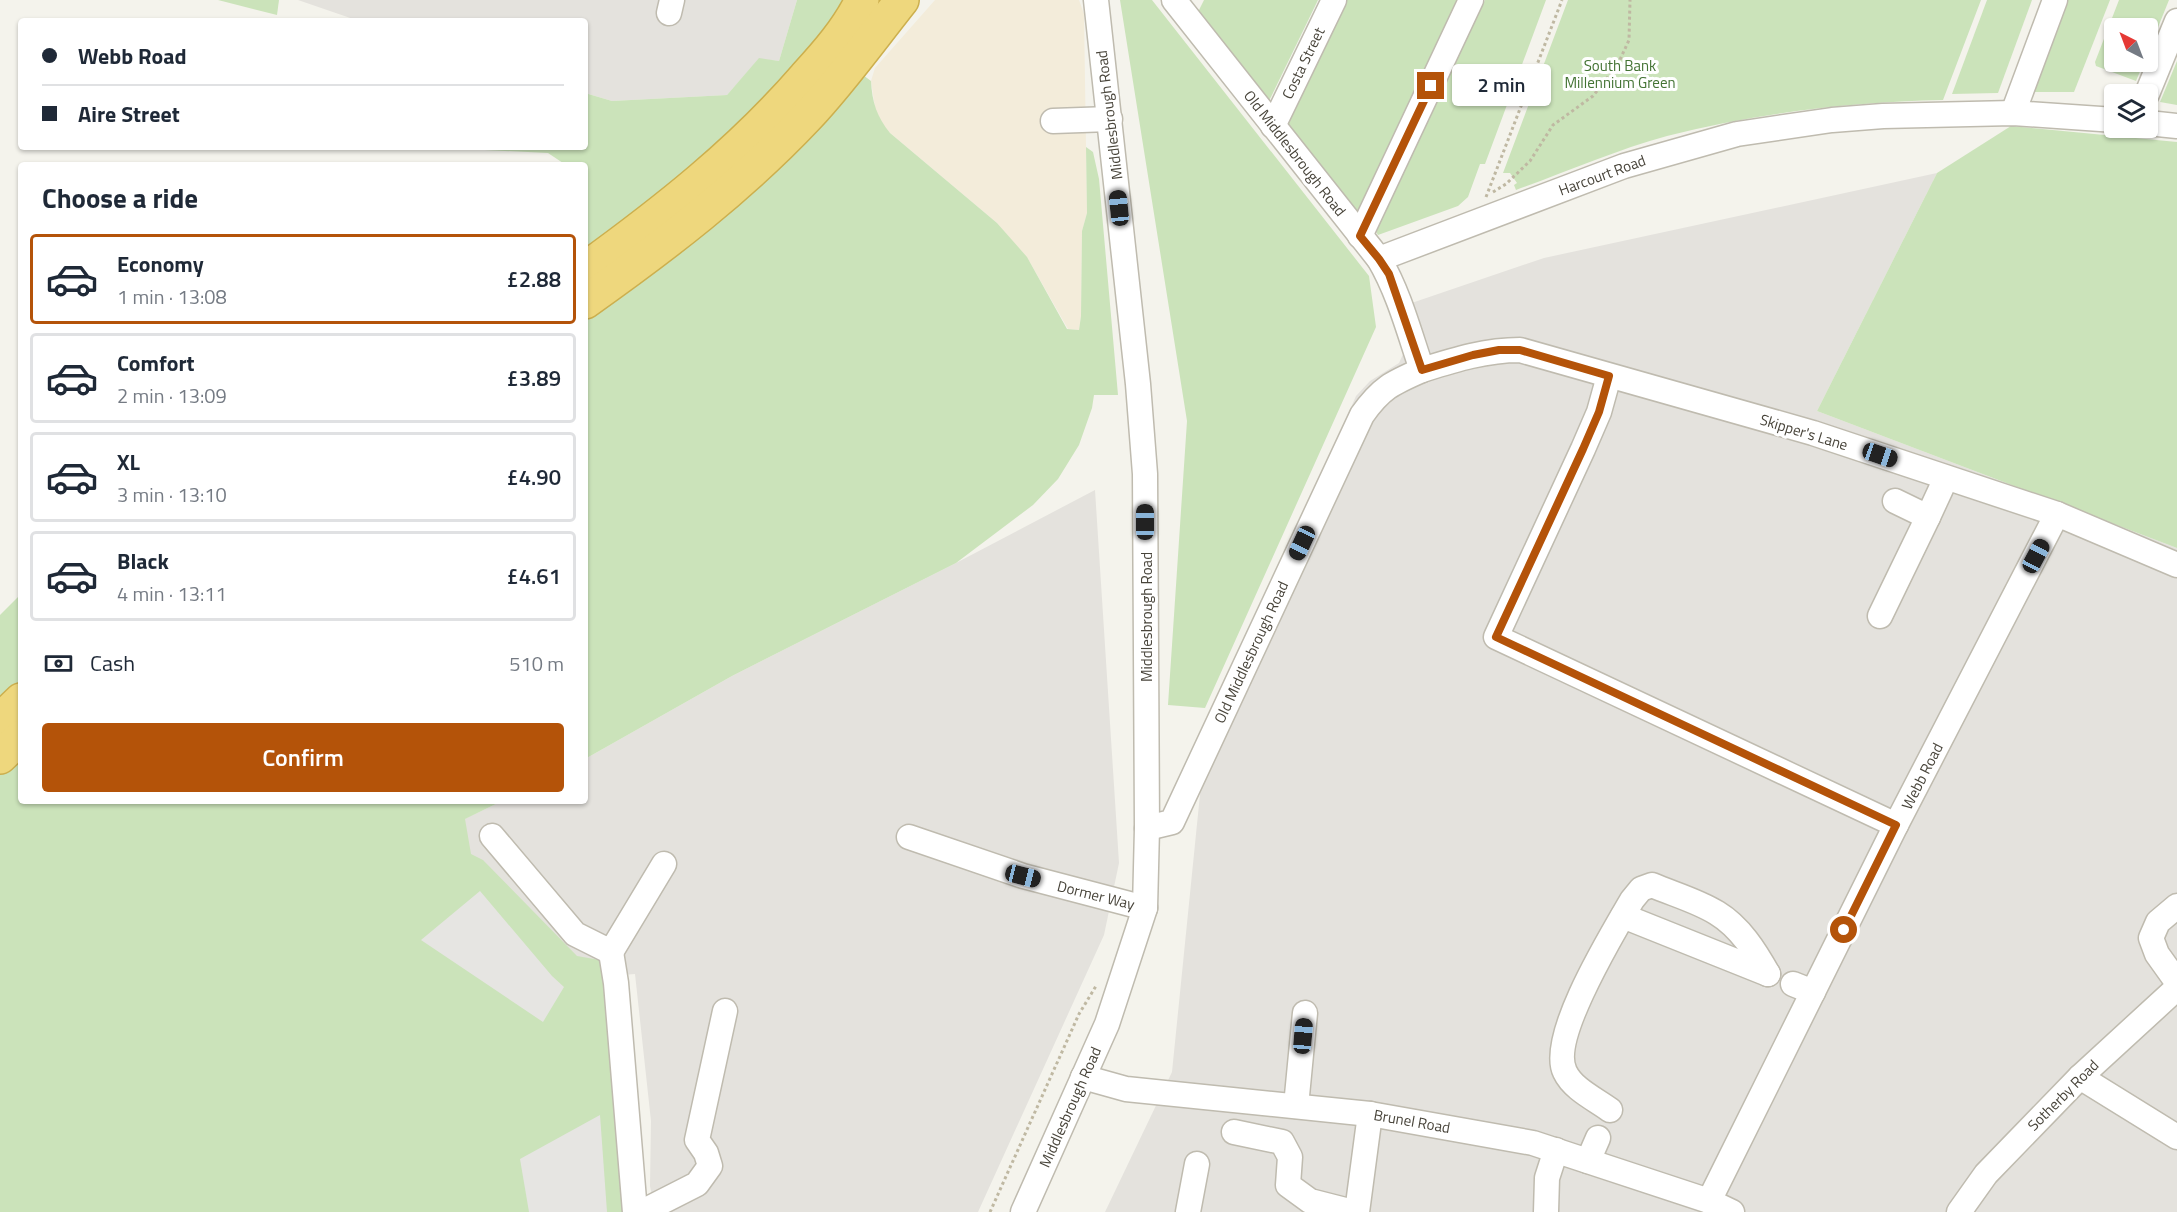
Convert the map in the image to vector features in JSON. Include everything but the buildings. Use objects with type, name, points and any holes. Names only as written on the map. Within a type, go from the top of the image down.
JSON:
[{"type":"highway","points":[[588,267],[657,217],[717,168],[775,112],[853,19],[862,0]]},
{"type":"highway","points":[[588,300],[663,246],[756,167],[807,116],[902,0]]},
{"type":"highway","points":[[0,720],[18,703]]},
{"type":"highway","points":[[0,757],[18,740]]},
{"type":"street","name":"Middlesbrough Road","points":[[1023,1212],[1107,1024],[1145,908],[1147,828],[1144,474],[1138,384],[1095,0]]},
{"type":"street","name":"Old Middlesbrough Road","points":[[1147,828],[1172,822],[1362,415],[1374,398],[1390,384],[1422,370],[1389,274],[1379,259],[1273,126],[1194,9],[1174,0]]},
{"type":"street","name":"Costa Street","points":[[1273,126],[1334,0]]},
{"type":"street","points":[[1360,236],[1471,0]]},
{"type":"street","points":[[2055,0],[2013,113],[2104,119]]},
{"type":"street","points":[[2151,84],[2177,21]]},
{"type":"street","name":"Harcourt Road","points":[[1379,259],[1624,166],[1737,134],[1832,120],[1883,116],[2013,113]]},
{"type":"street","points":[[1053,121],[1110,119]]},
{"type":"street","points":[[2158,124],[2177,126]]},
{"type":"street","name":"Skipper's Lane","points":[[1422,370],[1473,355],[1499,350],[1520,350],[1813,433],[2057,514],[2177,565]]},
{"type":"street","points":[[1609,376],[1599,412],[1583,449],[1496,637],[1896,825]]},
{"type":"street","points":[[1880,616],[1946,478]]},
{"type":"street","points":[[1895,501],[1928,517]]},
{"type":"street","name":"Webb Road","points":[[1708,1201],[1803,988],[1896,825],[2057,514]]},
{"type":"street","points":[[492,836],[574,934],[611,952]]},
{"type":"street","name":"Dormer Way","points":[[909,837],[1023,876],[1145,908]]},
{"type":"street","points":[[634,1212],[616,983],[611,952],[664,864]]},
{"type":"street","points":[[1611,1110],[1574,1084],[1564,1071],[1561,1054],[1579,995],[1623,916],[1632,900],[1641,889],[1652,885],[1717,913],[1739,932],[1756,953],[1768,974],[1623,916]]},
{"type":"street","points":[[2177,906],[2158,922],[2151,938],[2157,954],[2177,982]]},
{"type":"street","name":"Sotherby Road","points":[[1959,1212],[1986,1174],[2080,1077],[2177,988]]},
{"type":"street","points":[[642,1212],[698,1184],[710,1166],[706,1153],[697,1140],[725,1011]]},
{"type":"street","points":[[1296,1106],[1305,1013]]},
{"type":"street","name":"Brunel Road","points":[[1083,1077],[1126,1089],[1370,1114],[1533,1143],[1708,1201],[1732,1212]]},
{"type":"street","points":[[2080,1077],[2177,1137]]},
{"type":"street","points":[[1234,1132],[1282,1142],[1290,1157],[1288,1185],[1310,1201],[1355,1212],[1370,1114]]},
{"type":"street","points":[[1588,1161],[1598,1138]]},
{"type":"street","points":[[1546,1212],[1547,1178],[1556,1150]]},
{"type":"street","points":[[1188,1212],[1197,1164]]},
{"type":"path","points":[[1477,222],[1562,0]]},
{"type":"path","points":[[1487,196],[1506,184],[1530,161],[1553,125],[1579,108],[1606,82],[1618,64],[1629,40],[1630,0]]},
{"type":"path","points":[[990,1212],[1079,1014],[1097,985]]},
{"type":"shaded area","points":[[298,0],[797,0],[779,61],[759,59],[727,95],[612,101],[588,94],[588,18],[350,18]]},
{"type":"shaded area","points":[[935,0],[1079,0],[1084,14],[1087,213],[1082,231],[1079,330],[1068,329],[1028,259],[997,223],[890,133],[881,122],[875,108],[871,81],[875,68]]},
{"type":"shaded area","points":[[1937,173],[1817,411],[2177,548],[2177,1212],[1105,1212],[1172,1072],[1206,735],[1356,396],[1370,381],[1399,363],[1404,352],[1394,309],[1544,258]]},
{"type":"shaded area","points":[[1095,490],[1119,863],[1104,935],[978,1212],[655,1212],[650,1186],[651,1121],[635,974],[597,977],[459,858],[456,823],[496,804],[588,804],[588,757],[732,676]]},
{"type":"shaded area","points":[[480,891],[564,987],[543,1022],[421,940]]},
{"type":"shaded area","points":[[600,1115],[607,1212],[529,1212],[520,1159]]},
{"type":"green space","points":[[218,0],[279,0],[277,15]]},
{"type":"green space","points":[[797,0],[850,0],[841,18],[724,146],[588,253],[588,162],[562,162],[548,153],[486,150],[588,150],[588,94],[612,101],[727,95],[759,58],[779,61]]},
{"type":"green space","points":[[1120,0],[1152,0],[1369,276],[1376,327],[1205,708],[1168,705],[1187,421]]},
{"type":"green space","points":[[1204,0],[1318,0],[1269,101],[1197,14]]},
{"type":"green space","points":[[1338,0],[1460,0],[1360,210],[1355,211],[1281,119]]},
{"type":"green space","points":[[1485,0],[1546,0],[1485,164],[1480,164],[1468,197],[1458,206],[1378,235],[1375,230]]},
{"type":"green space","name":"South Bank Millennium Green","points":[[1568,0],[1981,0],[1943,100],[1873,103],[1804,110],[1701,128],[1629,148],[1516,190],[1514,185],[1517,183],[1510,173],[1503,173]]},
{"type":"green space","points":[[1987,0],[2032,0],[1998,93],[1952,94]]},
{"type":"green space","points":[[2067,0],[2110,0],[2074,92],[2032,92]]},
{"type":"green space","points":[[2119,0],[2169,0],[2158,27],[2158,18],[2112,18]]},
{"type":"green space","points":[[2104,39],[2104,69],[2096,66],[2095,62]]},
{"type":"green space","points":[[2177,61],[2177,105],[2160,102]]},
{"type":"green space","points":[[859,72],[871,81],[876,109],[890,133],[997,223],[1027,257],[1067,329],[1079,330],[1082,231],[1087,213],[1086,147],[1093,152],[1099,179],[1118,395],[1094,395],[1092,408],[1079,445],[1058,479],[1033,505],[956,563],[732,676],[588,757],[588,315]]},
{"type":"green space","points":[[2112,72],[2140,72],[2136,81]]},
{"type":"green space","points":[[2011,126],[2104,135],[2104,138],[2177,142],[2177,548],[1817,411],[1937,173]]},
{"type":"green space","points":[[18,597],[18,690],[0,706],[0,615]]},
{"type":"green space","points":[[18,754],[18,804],[496,804],[465,819],[471,854],[483,860],[577,956],[600,960],[608,968],[612,1038],[608,1043],[633,1212],[0,1212],[0,770]]},
{"type":"route","points":[[1431,86],[1360,236],[1389,274],[1422,370],[1473,355],[1499,350],[1520,350],[1609,376],[1599,412],[1583,449],[1496,637],[1896,825],[1844,930]]}]
